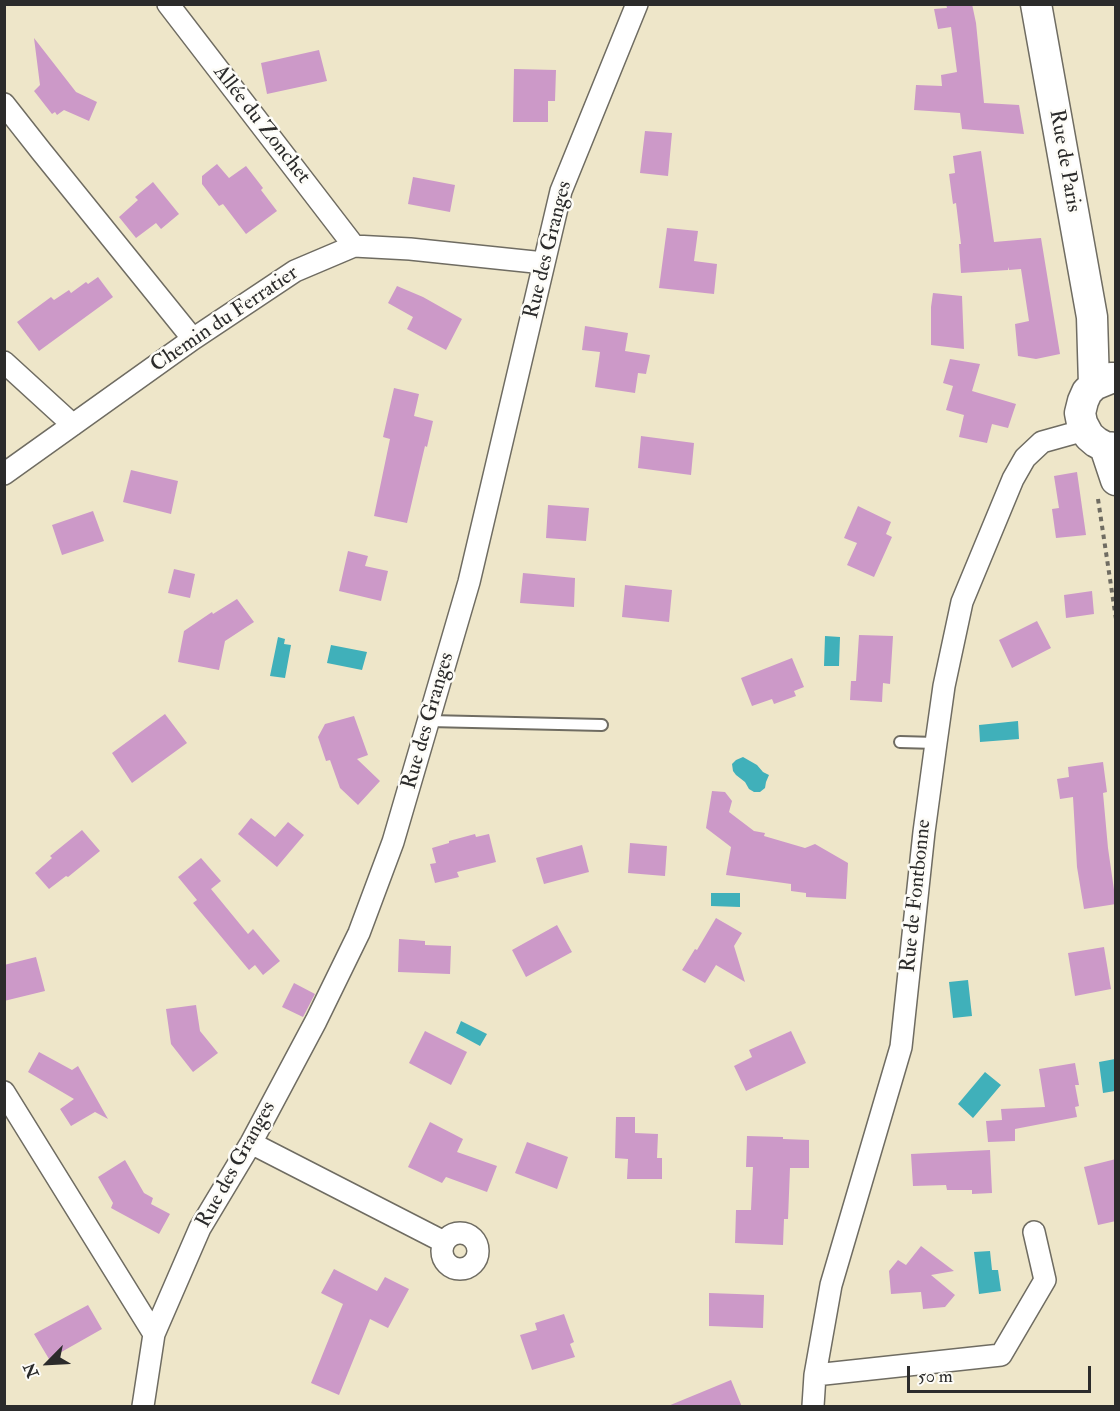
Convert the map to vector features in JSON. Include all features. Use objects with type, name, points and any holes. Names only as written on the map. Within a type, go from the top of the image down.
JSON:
[{"type":"main road","name":"Rue de Paris","points":[[1036,4],[1105,381]]},
{"type":"main road","name":"Rue de Paris","points":[[1092,317],[1116,364]]},
{"type":"main road","points":[[1105,381],[1087,392],[1080,413],[1082,423],[1102,442],[1106,486]]},
{"type":"street","name":"Allée du Zonchet","points":[[168,4],[354,246]]},
{"type":"street","name":"Rue des Granges","points":[[144,1405],[154,1334],[200,1228],[251,1143],[316,1021],[359,933],[393,842],[469,582],[561,191],[638,4]]},
{"type":"street","points":[[4,104],[40,152],[194,339]]},
{"type":"street","name":"Chemin du Ferratier","points":[[4,474],[194,339],[295,271],[354,246],[410,249],[544,263]]},
{"type":"street","points":[[4,362],[73,425]]},
{"type":"street","name":"Rue de Fontbonne","points":[[813,1407],[815,1375],[831,1285],[901,1047],[936,743],[944,686],[962,602],[1024,458],[1042,442],[1102,442]]},
{"type":"street","points":[[4,1092],[154,1334]]},
{"type":"street","points":[[251,1143],[444,1242]]},
{"type":"street","points":[[815,1375],[1001,1355],[1045,1280],[1034,1232]]},
{"type":"lane","points":[[429,721],[602,725]]},
{"type":"lane","points":[[900,742],[936,743]]},
{"type":"path","points":[[1106,486],[1116,620]]},
{"type":"water","points":[[825,636],[840,637],[839,666],[824,666]]},
{"type":"water","points":[[278,637],[285,639],[284,644],[291,645],[285,678],[270,676]]},
{"type":"water","points":[[331,645],[367,652],[362,670],[327,663]]},
{"type":"water","points":[[1018,721],[1019,739],[980,742],[979,725]]},
{"type":"water","points":[[743,757],[769,775],[765,788],[760,792],[749,789],[733,771],[732,764]]},
{"type":"water","points":[[711,893],[740,893],[740,907],[711,906]]},
{"type":"water","points":[[968,980],[972,1016],[953,1018],[949,982]]},
{"type":"water","points":[[461,1021],[487,1034],[480,1046],[456,1033]]},
{"type":"water","points":[[1115,1059],[1115,1091],[1103,1093],[1099,1062]]},
{"type":"water","points":[[985,1072],[1001,1085],[973,1118],[958,1104]]},
{"type":"water","points":[[990,1251],[992,1270],[998,1270],[1001,1291],[979,1294],[974,1252]]},
{"type":"building","points":[[946,4],[972,4],[984,103],[1019,105],[1024,134],[962,129],[960,113],[914,110],[916,85],[942,86],[941,75],[957,72],[951,27],[938,29],[934,9],[947,8]]},
{"type":"building","points":[[34,38],[76,92],[97,102],[89,121],[64,110],[57,115],[55,112],[52,114],[34,91],[40,85]]},
{"type":"building","points":[[319,50],[327,81],[267,94],[261,63]]},
{"type":"building","points":[[514,69],[556,70],[555,101],[548,101],[548,122],[513,122]]},
{"type":"building","points":[[645,131],[672,133],[668,176],[640,173]]},
{"type":"building","points":[[981,151],[994,242],[1041,238],[1060,354],[1036,359],[1018,356],[1015,324],[1029,321],[1021,269],[1009,270],[1009,267],[1008,270],[961,273],[959,244],[961,244],[956,203],[953,204],[949,174],[955,173],[953,156]]},
{"type":"building","points":[[217,164],[229,178],[246,166],[277,211],[246,234],[223,204],[219,206],[202,184],[202,176]]},
{"type":"building","points":[[413,177],[455,185],[450,212],[408,204]]},
{"type":"building","points":[[153,182],[179,214],[161,229],[156,223],[136,238],[119,217],[138,200],[135,197]]},
{"type":"building","points":[[667,228],[698,231],[694,261],[717,264],[714,294],[659,288]]},
{"type":"building","points":[[98,277],[113,297],[39,351],[17,322],[51,297],[54,300],[69,290],[71,293],[86,282],[88,284]]},
{"type":"building","points":[[397,286],[423,297],[462,319],[446,350],[407,329],[413,317],[388,303]]},
{"type":"building","points":[[933,293],[962,296],[964,349],[931,345]]},
{"type":"building","points":[[585,326],[628,333],[625,351],[650,355],[646,374],[638,373],[635,393],[595,387],[600,352],[582,350]]},
{"type":"building","points":[[950,359],[980,364],[972,391],[1016,404],[1008,428],[992,424],[987,443],[959,437],[964,415],[946,410],[953,386],[943,383]]},
{"type":"building","points":[[394,388],[419,394],[414,416],[433,421],[407,523],[374,516],[390,439],[383,437]]},
{"type":"building","points":[[641,436],[694,443],[691,475],[638,468]]},
{"type":"building","points":[[131,470],[178,481],[171,514],[123,502]]},
{"type":"building","points":[[1077,472],[1086,535],[1056,538],[1052,509],[1059,508],[1054,476]]},
{"type":"building","points":[[548,505],[589,508],[586,541],[546,538]]},
{"type":"building","points":[[858,506],[891,522],[886,534],[892,537],[874,577],[847,565],[857,543],[844,538]]},
{"type":"building","points":[[93,511],[104,541],[62,555],[52,525]]},
{"type":"building","points":[[348,551],[368,556],[365,566],[388,571],[381,601],[339,591]]},
{"type":"building","points":[[174,569],[195,574],[190,598],[168,593]]},
{"type":"building","points":[[523,573],[575,578],[574,607],[520,603]]},
{"type":"building","points":[[625,585],[672,590],[669,622],[622,617]]},
{"type":"building","points":[[1092,591],[1094,614],[1066,618],[1064,595]]},
{"type":"building","points":[[237,599],[254,622],[225,641],[219,670],[178,662],[184,631]]},
{"type":"building","points":[[1037,621],[1051,648],[1012,668],[999,640]]},
{"type":"building","points":[[859,635],[893,636],[890,684],[883,683],[882,702],[850,700],[851,681],[856,681]]},
{"type":"building","points":[[792,658],[804,687],[794,691],[796,696],[774,704],[772,699],[752,706],[741,678]]},
{"type":"building","points":[[165,714],[187,743],[132,783],[112,753]]},
{"type":"building","points":[[354,716],[368,755],[357,759],[380,781],[358,805],[340,788],[330,760],[326,761],[318,737],[325,724]]},
{"type":"building","points":[[1103,762],[1107,792],[1103,793],[1108,848],[1116,904],[1084,909],[1077,867],[1073,797],[1060,799],[1057,779],[1069,777],[1068,767]]},
{"type":"building","points":[[712,791],[725,792],[732,801],[729,812],[754,831],[805,848],[815,844],[848,863],[846,899],[806,897],[806,893],[791,891],[791,884],[726,875],[731,847],[706,828]]},
{"type":"building","points":[[251,818],[275,837],[288,822],[304,835],[277,867],[238,834]]},
{"type":"building","points":[[82,830],[100,851],[49,889],[35,873],[52,858],[50,856]]},
{"type":"building","points":[[475,834],[476,837],[489,834],[496,862],[457,872],[459,877],[435,883],[430,864],[436,863],[432,848]]},
{"type":"building","points":[[630,843],[667,846],[665,876],[628,873]]},
{"type":"building","points":[[582,845],[589,872],[544,884],[536,858]]},
{"type":"building","points":[[201,858],[221,881],[211,889],[248,934],[253,929],[280,961],[263,975],[255,965],[249,970],[193,903],[197,900],[178,877]]},
{"type":"building","points":[[716,918],[742,933],[734,946],[745,982],[716,965],[705,983],[682,970]]},
{"type":"building","points":[[557,925],[572,952],[526,977],[512,950]]},
{"type":"building","points":[[399,939],[425,941],[425,945],[451,946],[450,974],[398,972]]},
{"type":"building","points":[[1104,947],[1111,989],[1075,996],[1068,953]]},
{"type":"building","points":[[36,957],[45,991],[4,1001],[4,965]]},
{"type":"building","points":[[294,983],[315,994],[303,1017],[282,1007]]},
{"type":"building","points":[[196,1005],[200,1031],[218,1053],[193,1072],[171,1044],[166,1009]]},
{"type":"building","points":[[425,1031],[467,1052],[451,1085],[409,1063]]},
{"type":"building","points":[[791,1031],[806,1063],[746,1091],[734,1066],[752,1057],[749,1050]]},
{"type":"building","points":[[39,1052],[72,1070],[78,1066],[108,1119],[95,1112],[71,1126],[60,1109],[74,1099],[28,1072]]},
{"type":"building","points":[[1075,1063],[1079,1085],[1075,1085],[1079,1106],[1075,1107],[1077,1117],[1015,1129],[1015,1141],[988,1142],[986,1121],[1002,1120],[1001,1109],[1045,1107],[1039,1069]]},
{"type":"building","points":[[616,1117],[635,1117],[635,1133],[658,1134],[657,1158],[662,1158],[662,1179],[627,1179],[628,1159],[615,1158]]},
{"type":"building","points":[[430,1122],[463,1139],[457,1152],[497,1166],[487,1192],[446,1177],[442,1183],[408,1167]]},
{"type":"building","points":[[747,1136],[809,1140],[809,1168],[790,1168],[788,1219],[784,1219],[783,1245],[735,1243],[736,1210],[751,1210],[753,1167],[746,1167]]},
{"type":"building","points":[[527,1142],[568,1157],[557,1189],[515,1173]]},
{"type":"building","points":[[990,1150],[992,1193],[972,1194],[972,1190],[947,1190],[946,1185],[913,1186],[911,1154]]},
{"type":"building","points":[[1116,1159],[1116,1221],[1098,1225],[1084,1167]]},
{"type":"building","points":[[125,1160],[144,1193],[153,1198],[151,1204],[170,1214],[159,1234],[111,1208],[113,1203],[98,1177]]},
{"type":"building","points":[[921,1246],[954,1271],[931,1275],[955,1295],[945,1307],[923,1309],[921,1292],[891,1294],[889,1271],[898,1260],[906,1265]]},
{"type":"building","points":[[334,1269],[377,1291],[385,1277],[409,1289],[388,1328],[370,1319],[339,1395],[311,1383],[343,1304],[321,1293]]},
{"type":"building","points":[[709,1293],[764,1295],[763,1328],[709,1326]]},
{"type":"building","points":[[88,1305],[102,1329],[49,1359],[34,1334]]},
{"type":"building","points":[[564,1314],[574,1342],[570,1344],[575,1357],[532,1370],[520,1335],[537,1330],[535,1323]]},
{"type":"building","points":[[731,1380],[742,1407],[668,1407],[668,1406]]}]
